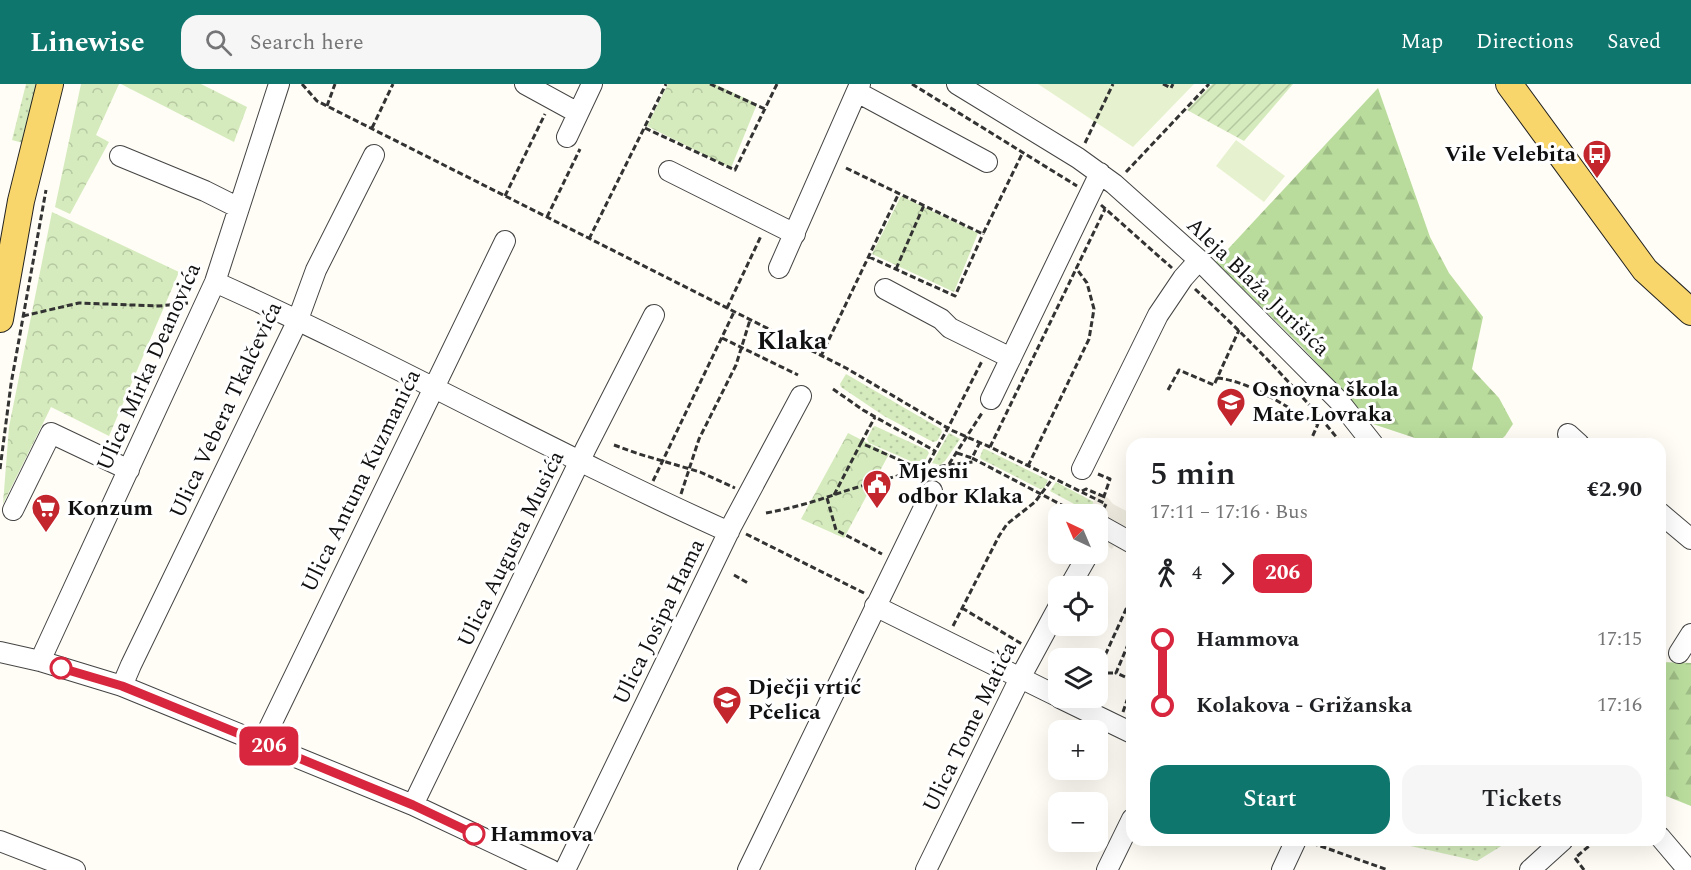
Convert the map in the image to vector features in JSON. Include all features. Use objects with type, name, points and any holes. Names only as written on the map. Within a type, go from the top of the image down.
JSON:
[{"type":"main road","points":[[11,317],[21,201],[50,84]]},
{"type":"main road","points":[[1509,84],[1645,270],[1688,304]]},
{"type":"street","name":"Ulica Mirka Deanovića","points":[[40,661],[215,282],[279,84]]},
{"type":"street","points":[[525,84],[578,113]]},
{"type":"street","points":[[567,137],[592,84]]},
{"type":"street","name":"Aleja Blaža Jurišića","points":[[957,84],[1107,178],[1199,260],[1339,401],[1368,438]]},
{"type":"street","points":[[779,268],[858,88],[987,162]]},
{"type":"street","name":"Ulica Vebera Tkalčevića","points":[[122,686],[297,322],[316,270],[374,155]]},
{"type":"street","points":[[120,156],[205,191],[239,208]]},
{"type":"street","points":[[669,171],[795,234]]},
{"type":"street","points":[[991,399],[1090,195],[1107,178]]},
{"type":"street","name":"Ulica Antuna Kuzmanića","points":[[262,743],[505,241]]},
{"type":"street","points":[[1082,469],[1158,315],[1183,278],[1199,260]]},
{"type":"street","points":[[215,282],[433,386],[580,461],[737,533]]},
{"type":"street","points":[[885,289],[941,319],[950,328],[1011,358]]},
{"type":"street","name":"Ulica Augusta Musića","points":[[413,805],[580,461],[654,315]]},
{"type":"street","name":"Ulica Josipa Hama","points":[[565,870],[737,533],[801,396]]},
{"type":"street","points":[[13,510],[51,433],[129,470]]},
{"type":"street","points":[[748,870],[874,602],[932,491]]},
{"type":"street","points":[[1666,518],[1691,539]]},
{"type":"street","points":[[1108,530],[1126,540]]},
{"type":"street","points":[[874,602],[1048,691]]},
{"type":"street","name":"Ulica Tome Matića","points":[[926,870],[1020,678],[1048,626]]},
{"type":"street","points":[[1679,652],[1691,634]]},
{"type":"street","points":[[0,652],[40,661],[122,686],[413,805],[551,870]]},
{"type":"street","points":[[1085,708],[1126,726]]},
{"type":"street","points":[[1107,870],[1126,831]]},
{"type":"street","points":[[0,841],[75,870]]},
{"type":"street","points":[[1666,844],[1688,870]]},
{"type":"street","points":[[1282,870],[1300,846]]},
{"type":"street","points":[[1530,870],[1556,846]]},
{"type":"path","points":[[302,84],[317,101],[846,368],[948,428],[1094,498]]},
{"type":"path","points":[[327,106],[335,84]]},
{"type":"path","points":[[371,129],[393,84]]},
{"type":"path","points":[[590,239],[666,84]]},
{"type":"path","points":[[710,84],[765,109]]},
{"type":"path","points":[[645,128],[735,170],[777,84]]},
{"type":"path","points":[[912,84],[1090,195],[1239,330],[1302,395],[1337,438]]},
{"type":"path","points":[[1069,180],[1113,84]]},
{"type":"path","points":[[1163,84],[1173,85]]},
{"type":"path","points":[[1107,178],[1209,84]]},
{"type":"path","points":[[505,196],[552,98]]},
{"type":"path","points":[[868,257],[955,296],[1023,152]]},
{"type":"path","points":[[846,168],[983,234]]},
{"type":"path","points":[[0,469],[11,317],[47,185]]},
{"type":"path","points":[[821,356],[899,193]]},
{"type":"path","points":[[896,269],[924,206]]},
{"type":"path","points":[[990,447],[1105,209]]},
{"type":"path","points":[[727,308],[766,226]]},
{"type":"path","points":[[1028,466],[1089,339],[1094,309],[1087,283],[1076,268]]},
{"type":"path","points":[[11,317],[79,303],[159,306],[181,303]]},
{"type":"path","points":[[652,482],[734,312]]},
{"type":"path","points":[[680,496],[699,440],[736,365],[750,320]]},
{"type":"path","points":[[1168,390],[1179,370],[1214,385],[1239,330]]},
{"type":"path","points":[[722,338],[798,375]]},
{"type":"path","points":[[924,471],[984,355]]},
{"type":"path","points":[[1218,378],[1232,380],[1278,401],[1318,424]]},
{"type":"path","points":[[833,389],[875,417],[935,451]]},
{"type":"path","points":[[949,464],[991,399]]},
{"type":"path","points":[[833,495],[875,417]]},
{"type":"path","points":[[1312,438],[1321,418]]},
{"type":"path","points":[[972,460],[980,442]]},
{"type":"path","points":[[861,443],[924,471]]},
{"type":"path","points":[[614,445],[689,468],[742,491]]},
{"type":"path","points":[[956,452],[1059,504]]},
{"type":"path","points":[[766,513],[796,508],[833,495],[972,460]]},
{"type":"path","points":[[1082,469],[1110,478],[1102,502]]},
{"type":"path","points":[[945,640],[1007,524],[1041,495],[1053,478]]},
{"type":"path","points":[[1081,491],[1086,489],[1105,497]]},
{"type":"path","points":[[826,498],[836,530],[882,554]]},
{"type":"path","points":[[737,533],[874,602]]},
{"type":"path","points":[[734,575],[748,583]]},
{"type":"path","points":[[962,608],[1027,647]]},
{"type":"path","points":[[1108,650],[1126,609]]},
{"type":"path","points":[[1116,673],[1126,649]]},
{"type":"path","points":[[1108,673],[1126,677]]},
{"type":"path","points":[[1320,846],[1388,870]]},
{"type":"path","points":[[1584,870],[1575,858],[1589,846]]},
{"type":"green space","points":[[26,84],[38,84],[23,143],[12,140]]},
{"type":"green space","points":[[81,84],[119,84],[96,135],[109,142],[70,214],[55,207]]},
{"type":"green space","points":[[121,84],[201,84],[247,107],[234,142]]},
{"type":"green space","points":[[668,84],[715,84],[757,104],[731,168],[647,126]]},
{"type":"green space","points":[[1038,84],[1194,84],[1133,147]]},
{"type":"green space","points":[[1212,84],[1293,84],[1244,141],[1187,110]]},
{"type":"green space","points":[[1378,88],[1430,237],[1449,273],[1483,317],[1472,369],[1499,398],[1513,424],[1503,438],[1415,438],[1373,424],[1302,347],[1216,262]]},
{"type":"green space","points":[[1236,140],[1285,176],[1264,202],[1216,166]]},
{"type":"green space","points":[[901,196],[978,233],[954,292],[872,254]]},
{"type":"green space","points":[[52,212],[179,272],[109,436],[51,407],[3,504],[9,427]]},
{"type":"green space","points":[[846,374],[941,429],[942,432],[937,441],[933,442],[884,416],[841,387],[840,384]]},
{"type":"green space","points":[[875,426],[927,450],[929,453],[922,466],[869,443],[867,439]]},
{"type":"green space","points":[[848,433],[889,454],[844,538],[801,519]]},
{"type":"green space","points":[[949,433],[960,439],[945,461],[940,465],[932,463]]},
{"type":"green space","points":[[983,449],[1048,480],[1044,488],[1040,489],[981,459]]},
{"type":"green space","points":[[1056,482],[1094,502],[1093,504],[1074,504],[1050,491]]},
{"type":"green space","points":[[1666,662],[1691,663],[1691,806],[1666,796]]},
{"type":"green space","points":[[1410,846],[1501,846],[1477,861]]},
{"type":"shaded area","points":[[1097,493],[1126,511],[1126,553],[1114,546],[1112,549],[1109,547],[1108,504],[1093,504]]},
{"type":"bus line","name":"206","points":[[61,668],[122,686],[413,805],[474,834]]},
{"type":"place","name":"Vile Velebita","points":[[1597,180]]},
{"type":"place","name":"Osnovna škola Mate Lovraka","points":[[1231,428]]},
{"type":"place","name":"Mjesni odbor Klaka","points":[[877,510]]},
{"type":"place","name":"Konzum","points":[[46,534]]},
{"type":"place","name":"Dječji vrtić Pčelica","points":[[727,726]]},
{"type":"place","name":"Hammova","points":[[474,834]]},
{"type":"district","name":"Klaka","points":[[792,341]]}]
